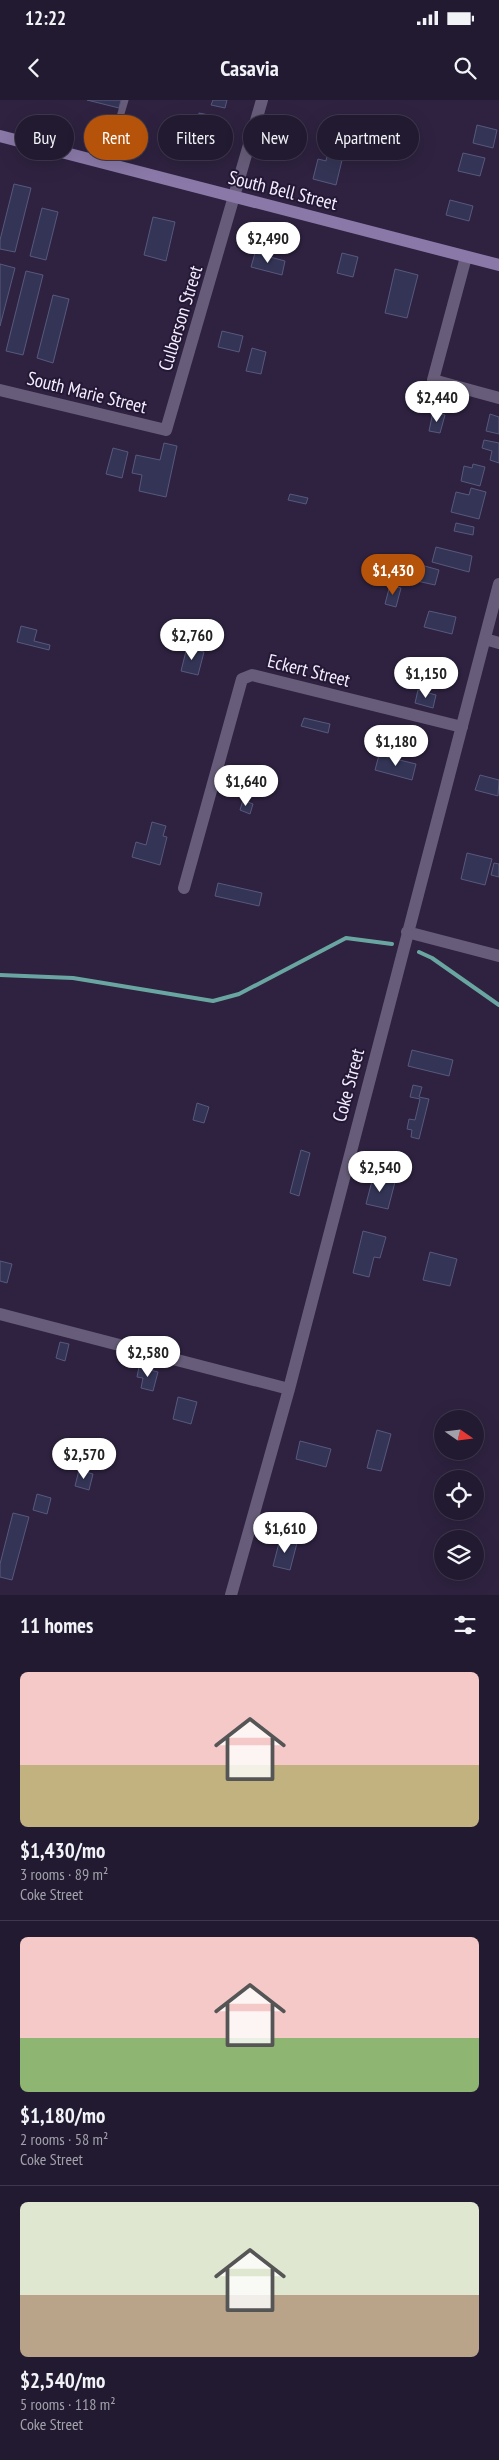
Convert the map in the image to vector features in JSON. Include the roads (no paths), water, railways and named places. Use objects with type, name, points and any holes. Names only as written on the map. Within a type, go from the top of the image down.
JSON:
[{"type":"main road","name":"South Bell Street","points":[[0,136],[499,265]]},
{"type":"street","name":"Culberson Street","points":[[166,430],[262,100]]},
{"type":"street","points":[[466,257],[433,380],[499,398]]},
{"type":"street","name":"South Marie Street","points":[[0,390],[166,430]]},
{"type":"street","name":"Coke Street","points":[[231,1595],[289,1389],[499,584]]},
{"type":"street","points":[[484,639],[499,643]]},
{"type":"street","name":"Eckert Street","points":[[184,888],[242,679],[252,675],[462,727]]},
{"type":"street","points":[[408,932],[499,956]]},
{"type":"street","points":[[0,1314],[289,1389]]},
{"type":"lane","points":[[106,164],[125,100]]},
{"type":"waterway","points":[[0,975],[73,978],[213,1001],[239,994],[346,938],[392,944]]},
{"type":"waterway","points":[[419,952],[432,958],[499,1005]]}]
